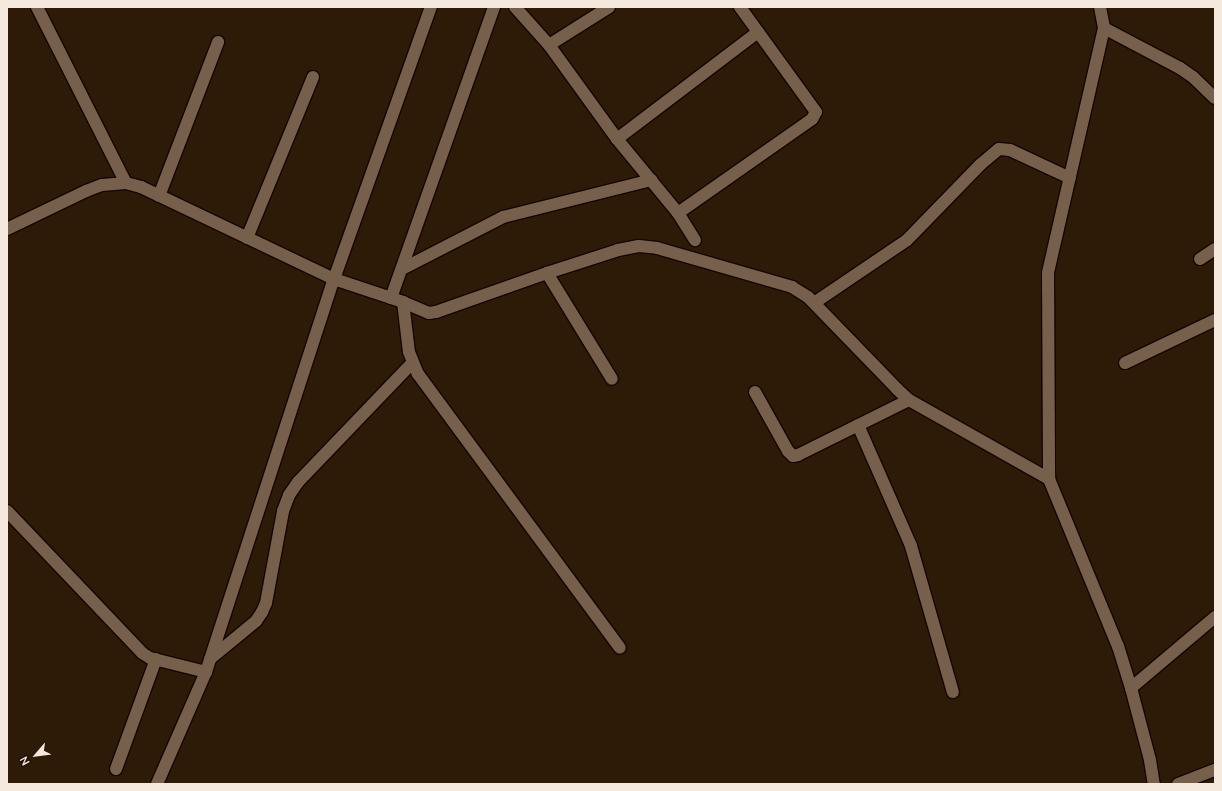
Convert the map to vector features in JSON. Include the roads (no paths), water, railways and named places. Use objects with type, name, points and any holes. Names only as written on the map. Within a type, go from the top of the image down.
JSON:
[{"type":"street","points":[[37,7],[126,183]]},
{"type":"street","points":[[157,784],[206,672],[334,279],[431,7]]},
{"type":"street","points":[[494,7],[402,268],[397,300],[412,363],[418,374],[620,648]]},
{"type":"street","points":[[515,7],[549,45],[618,139],[678,213],[695,240]]},
{"type":"street","points":[[549,45],[609,7]]},
{"type":"street","points":[[678,213],[812,119],[816,112],[740,7]]},
{"type":"street","points":[[1100,7],[1104,28],[1048,273],[1049,479],[1118,646],[1150,760],[1154,784]]},
{"type":"street","points":[[1104,28],[1193,76],[1215,98]]},
{"type":"street","points":[[618,139],[758,32]]},
{"type":"street","points":[[159,196],[218,42]]},
{"type":"street","points":[[247,238],[314,77]]},
{"type":"street","points":[[814,303],[907,240],[981,164],[999,149],[1010,150],[1070,178]]},
{"type":"street","points":[[402,268],[503,217],[651,180]]},
{"type":"street","points":[[7,229],[86,191],[102,185],[126,183],[141,187],[334,279],[397,300],[429,313],[436,312],[618,250],[639,246],[651,247],[792,287],[808,297],[897,390],[909,400],[1049,479]]},
{"type":"street","points":[[1200,259],[1215,250]]},
{"type":"street","points":[[547,273],[612,379]]},
{"type":"street","points":[[1125,363],[1215,320]]},
{"type":"street","points":[[210,659],[256,621],[262,612],[266,603],[284,511],[289,495],[298,482],[412,363]]},
{"type":"street","points":[[755,392],[788,451],[793,456],[798,455],[909,400]]},
{"type":"street","points":[[858,425],[913,552],[953,692]]},
{"type":"street","points":[[7,510],[142,654],[206,672]]},
{"type":"street","points":[[1131,688],[1215,617]]},
{"type":"street","points":[[116,769],[156,659]]},
{"type":"street","points":[[1178,784],[1215,770]]}]
